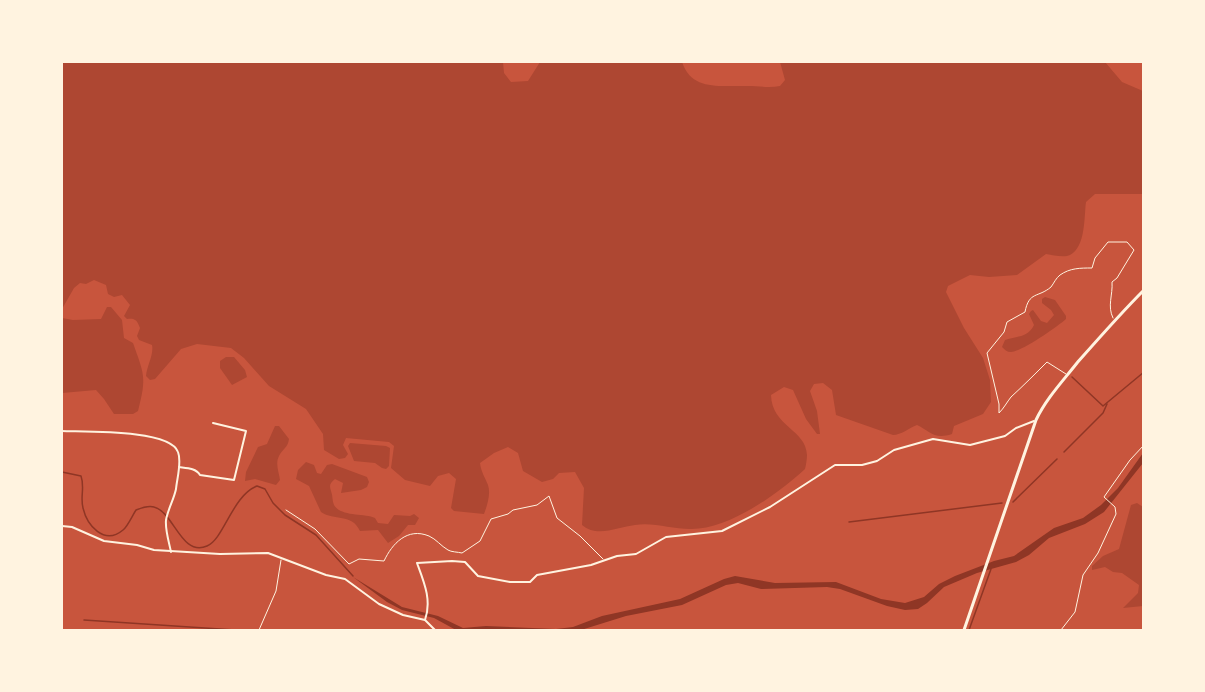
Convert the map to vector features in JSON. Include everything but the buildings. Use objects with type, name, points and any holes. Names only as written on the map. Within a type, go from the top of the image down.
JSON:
[{"type":"street","points":[[964,630],[1035,420],[1047,400],[1067,375],[1143,290]]},
{"type":"street","points":[[426,620],[429,608],[425,585],[417,563],[465,562],[478,576],[510,582],[530,582],[537,575],[605,561],[617,556],[636,554],[666,537],[722,531],[770,507],[835,465],[862,465],[877,460],[894,450],[933,438],[970,444],[1005,436],[1035,420]]},
{"type":"street","points":[[179,467],[192,469],[200,475],[234,480],[246,430],[213,423]]},
{"type":"street","points":[[62,431],[121,432],[162,440],[175,447],[178,452],[179,467],[175,494],[166,521],[171,552]]},
{"type":"street","points":[[62,526],[72,527],[104,541],[171,552],[220,554],[260,552],[326,575],[345,579],[387,608],[403,615],[426,620],[435,630]]},
{"type":"lane","points":[[1067,375],[1047,362],[1010,398],[999,413],[987,353],[1004,332],[1007,322],[1025,312],[1027,303],[1034,294],[1050,288],[1060,276],[1075,267],[1092,268],[1095,258],[1108,242],[1128,242],[1134,250],[1117,278],[1112,282],[1113,294],[1109,304],[1111,315],[1115,320]]},
{"type":"lane","points":[[1061,630],[1075,612],[1083,575],[1098,553],[1116,514],[1114,507],[1104,497],[1143,445]]},
{"type":"lane","points":[[285,510],[315,529],[349,564],[359,559],[384,561],[391,547],[401,538],[418,534],[427,535],[447,550],[462,553],[480,541],[490,519],[508,514],[513,510],[537,505],[549,496],[557,518],[580,536],[605,561]]},
{"type":"lane","points":[[259,630],[276,591],[281,558]]},
{"type":"shaded area","points":[[62,62],[503,62],[504,73],[511,82],[528,81],[540,62],[682,62],[687,72],[700,83],[718,86],[768,87],[780,86],[785,80],[780,62],[1105,62],[1122,82],[1143,91],[1143,194],[1095,194],[1086,202],[1082,238],[1079,245],[1068,256],[1046,254],[1017,275],[989,277],[970,275],[948,286],[946,292],[964,328],[983,358],[990,380],[991,402],[983,414],[954,426],[952,434],[936,435],[917,425],[893,435],[836,415],[832,390],[823,383],[814,384],[810,391],[817,411],[820,434],[817,434],[806,419],[793,390],[784,387],[771,395],[773,406],[777,414],[801,439],[807,457],[805,469],[781,489],[752,509],[720,524],[705,528],[683,529],[642,524],[608,531],[594,531],[582,525],[584,488],[575,472],[559,473],[553,479],[542,482],[523,471],[518,453],[508,447],[480,463],[489,489],[484,514],[454,511],[451,508],[456,479],[449,473],[438,476],[430,486],[405,480],[391,468],[394,446],[389,442],[346,438],[343,445],[348,454],[345,458],[339,459],[324,450],[323,434],[306,409],[269,386],[244,358],[231,348],[197,344],[181,349],[155,379],[150,380],[146,376],[152,345],[139,340],[138,323],[124,316],[130,305],[122,295],[114,297],[108,294],[106,285],[94,280],[86,284],[80,283],[74,288],[62,309]]},
{"type":"shaded area","points":[[1045,297],[1055,300],[1066,319],[1023,348],[1011,352],[1005,350],[1002,347],[1005,340],[1025,334],[1034,325],[1029,314],[1031,311],[1033,310],[1041,321],[1047,323],[1054,315],[1042,303]]},
{"type":"shaded area","points":[[107,307],[111,307],[122,320],[124,338],[133,343],[142,369],[141,400],[138,411],[133,414],[114,414],[96,390],[62,393],[62,318],[101,319]]},
{"type":"shaded area","points":[[226,357],[234,357],[245,370],[247,377],[232,385],[220,368],[220,361]]},
{"type":"shaded area","points":[[275,426],[279,426],[289,439],[278,459],[280,480],[276,485],[255,479],[245,481],[246,472],[258,447],[267,444]]},
{"type":"shaded area","points":[[350,443],[390,448],[389,466],[386,469],[375,463],[354,461],[348,446]]},
{"type":"shaded area","points":[[1143,453],[1143,463],[1104,512],[1085,524],[1049,538],[1029,555],[1016,562],[977,573],[944,587],[918,609],[905,610],[887,606],[840,589],[827,587],[761,589],[738,583],[726,585],[682,605],[626,616],[581,630],[456,630],[434,618],[402,610],[353,577],[402,607],[438,616],[463,628],[486,626],[556,629],[573,627],[602,616],[680,599],[735,576],[775,583],[836,582],[881,599],[905,603],[924,597],[939,584],[955,576],[1014,556],[1054,528],[1083,518],[1101,505],[1118,488]]},
{"type":"shaded area","points":[[306,462],[314,465],[317,473],[321,474],[327,465],[332,464],[367,477],[369,482],[367,487],[361,490],[341,493],[343,483],[335,479],[331,483],[333,503],[337,509],[370,516],[378,523],[388,524],[394,515],[414,514],[419,518],[415,525],[408,525],[399,536],[388,543],[378,530],[360,531],[357,525],[348,519],[326,515],[321,512],[309,486],[296,479],[298,470]]},
{"type":"shaded area","points":[[1137,503],[1143,507],[1143,606],[1123,608],[1138,593],[1139,585],[1122,573],[1113,572],[1105,567],[1092,570],[1092,566],[1103,556],[1119,549],[1131,505]]},
{"type":"waterway","points":[[1072,377],[1103,406],[1144,372]]},
{"type":"waterway","points":[[1064,452],[1103,413],[1107,404]]},
{"type":"waterway","points":[[1013,502],[1057,459]]},
{"type":"waterway","points":[[62,472],[81,476],[82,504],[85,514],[92,527],[103,535],[116,534],[125,528],[136,510],[152,506],[167,517],[184,540],[198,548],[213,542],[241,499],[257,486],[265,489],[273,503],[285,515],[316,535],[353,576]]},
{"type":"waterway","points":[[849,522],[1002,503]]},
{"type":"waterway","points":[[969,630],[991,569]]},
{"type":"waterway","points":[[84,620],[235,630]]}]
